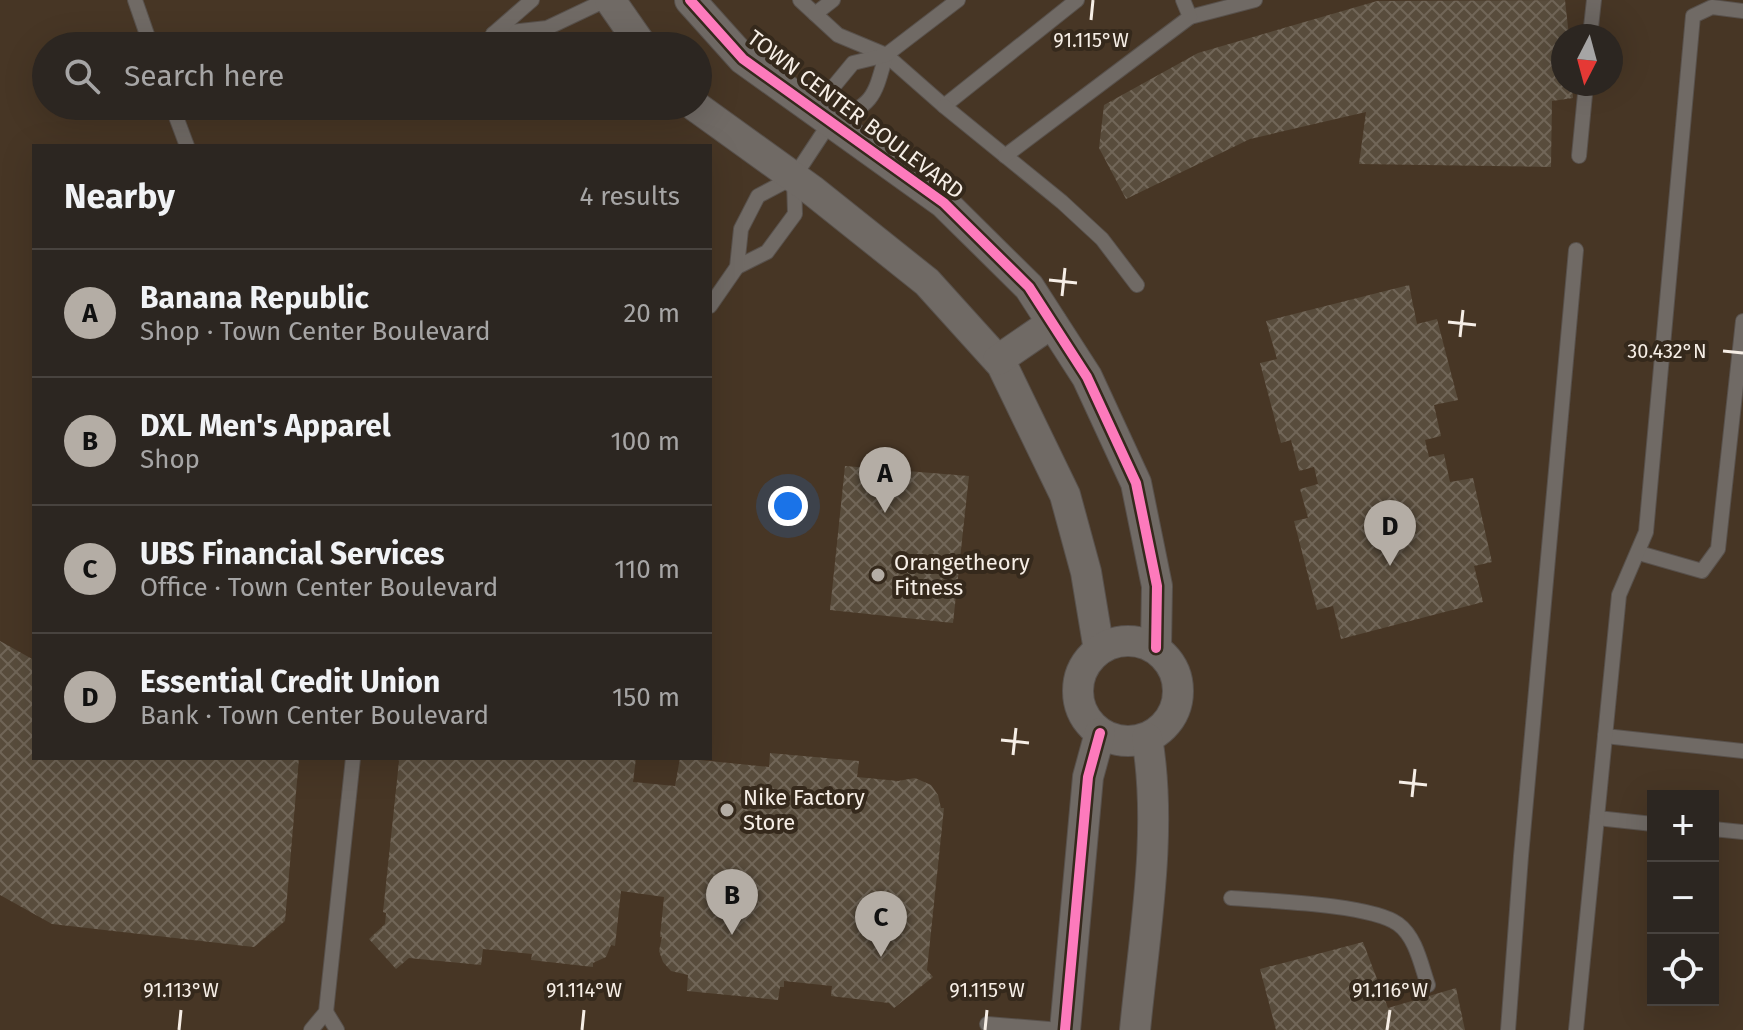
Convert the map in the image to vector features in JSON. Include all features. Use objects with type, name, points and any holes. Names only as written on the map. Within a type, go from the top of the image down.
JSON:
[{"type":"street","points":[[608,0],[630,32]]},
{"type":"street","name":"TOWN CENTER BOULEVARD","points":[[690,0],[743,59],[944,203],[1029,287],[1087,377],[1136,483],[1157,586],[1156,648]]},
{"type":"street","points":[[712,118],[794,177],[927,282],[998,360],[1065,495],[1086,572],[1099,650]]},
{"type":"street","points":[[998,360],[1052,323]]},
{"type":"street","points":[[1127,640],[1156,648],[1173,668],[1178,684],[1178,701],[1172,717],[1147,738],[1131,742],[1115,740],[1100,733],[1086,720],[1078,702],[1078,682],[1085,664],[1099,650],[1112,643],[1127,640]]},
{"type":"street","points":[[1063,1030],[1088,777],[1100,733]]},
{"type":"street","points":[[1135,1030],[1152,851],[1153,775],[1147,738]]},
{"type":"lane","points":[[135,0],[146,32]]},
{"type":"lane","points":[[495,32],[532,0]]},
{"type":"lane","points":[[511,32],[547,28],[608,0]]},
{"type":"lane","points":[[800,0],[838,35],[886,55],[1062,202],[1102,239],[1137,285]]},
{"type":"lane","points":[[815,14],[833,0]]},
{"type":"lane","points":[[712,303],[737,267],[741,229],[758,196],[794,177],[831,121],[834,86],[853,63],[886,55],[958,0]]},
{"type":"lane","points":[[944,106],[1077,0]]},
{"type":"lane","points":[[1183,0],[1190,17]]},
{"type":"lane","points":[[1005,156],[1190,17],[1255,0]]},
{"type":"lane","points":[[1591,24],[1594,0]]},
{"type":"lane","points":[[1576,1030],[1619,595],[1646,532],[1693,16],[1712,7],[1743,11]]},
{"type":"lane","points":[[831,121],[861,109],[877,88],[886,55]]},
{"type":"lane","points":[[1579,156],[1585,96]]},
{"type":"lane","points":[[177,120],[186,144]]},
{"type":"lane","points":[[737,267],[767,252],[795,214],[794,177]]},
{"type":"lane","points":[[1508,1030],[1576,250]]},
{"type":"lane","points":[[1639,553],[1702,571],[1718,549],[1743,321]]},
{"type":"lane","points":[[1605,736],[1743,751]]},
{"type":"lane","points":[[311,1030],[326,1012],[353,760]]},
{"type":"lane","points":[[1597,818],[1647,823]]},
{"type":"lane","points":[[1719,830],[1743,832]]},
{"type":"lane","points":[[1231,898],[1357,910],[1397,924],[1413,942],[1428,985]]},
{"type":"lane","points":[[326,1012],[337,1030]]},
{"type":"lane","points":[[987,1024],[1063,1030]]},
{"type":"shaded area","points":[[0,0],[1743,0],[1743,1030],[0,1030]]},
{"type":"building","points":[[1565,0],[1568,24],[1551,24],[1551,96],[1573,98],[1552,101],[1551,167],[1359,164],[1366,112],[1250,139],[1126,199],[1099,148],[1104,105],[1198,53],[1377,1]]},
{"type":"building","points":[[1409,285],[1417,324],[1437,319],[1458,400],[1434,405],[1441,436],[1425,440],[1429,457],[1444,454],[1450,482],[1473,478],[1492,562],[1474,566],[1483,602],[1341,639],[1333,606],[1317,610],[1294,521],[1308,518],[1300,489],[1318,484],[1314,467],[1299,471],[1291,440],[1281,443],[1260,363],[1277,359],[1266,321]]},
{"type":"building","points":[[845,466],[969,476],[953,623],[830,610]]},
{"type":"building","points":[[0,641],[32,659],[32,760],[299,760],[285,921],[254,947],[52,924],[0,895]]},
{"type":"building","points":[[770,753],[859,761],[857,777],[898,781],[915,778],[931,785],[938,795],[941,808],[944,808],[927,970],[933,977],[894,1008],[889,1003],[831,996],[832,986],[784,981],[778,1000],[687,991],[688,975],[671,971],[659,951],[664,897],[621,891],[615,946],[611,945],[606,957],[593,963],[593,967],[531,960],[532,954],[483,949],[481,965],[409,958],[396,969],[369,939],[385,924],[386,913],[383,912],[398,760],[636,760],[633,782],[675,786],[680,760],[769,767]]},
{"type":"building","points":[[1363,942],[1388,1008],[1456,988],[1465,1030],[1276,1030],[1260,969]]},
{"type":"cycle path","points":[[690,0],[743,59],[944,203],[1029,287],[1087,377],[1136,483],[1157,586],[1156,648]]},
{"type":"cycle path","points":[[1065,1030],[1088,777],[1100,733]]},
{"type":"place","name":"Banana Republic","points":[[885,513]]},
{"type":"place","name":"Essential Credit Union","points":[[1390,566]]},
{"type":"place","name":"Orangetheory Fitness","points":[[878,575]]},
{"type":"place","name":"Nike Factory Store","points":[[727,810]]},
{"type":"place","name":"DXL Men's Apparel","points":[[732,935]]},
{"type":"place","name":"UBS Financial Services","points":[[881,957]]}]
